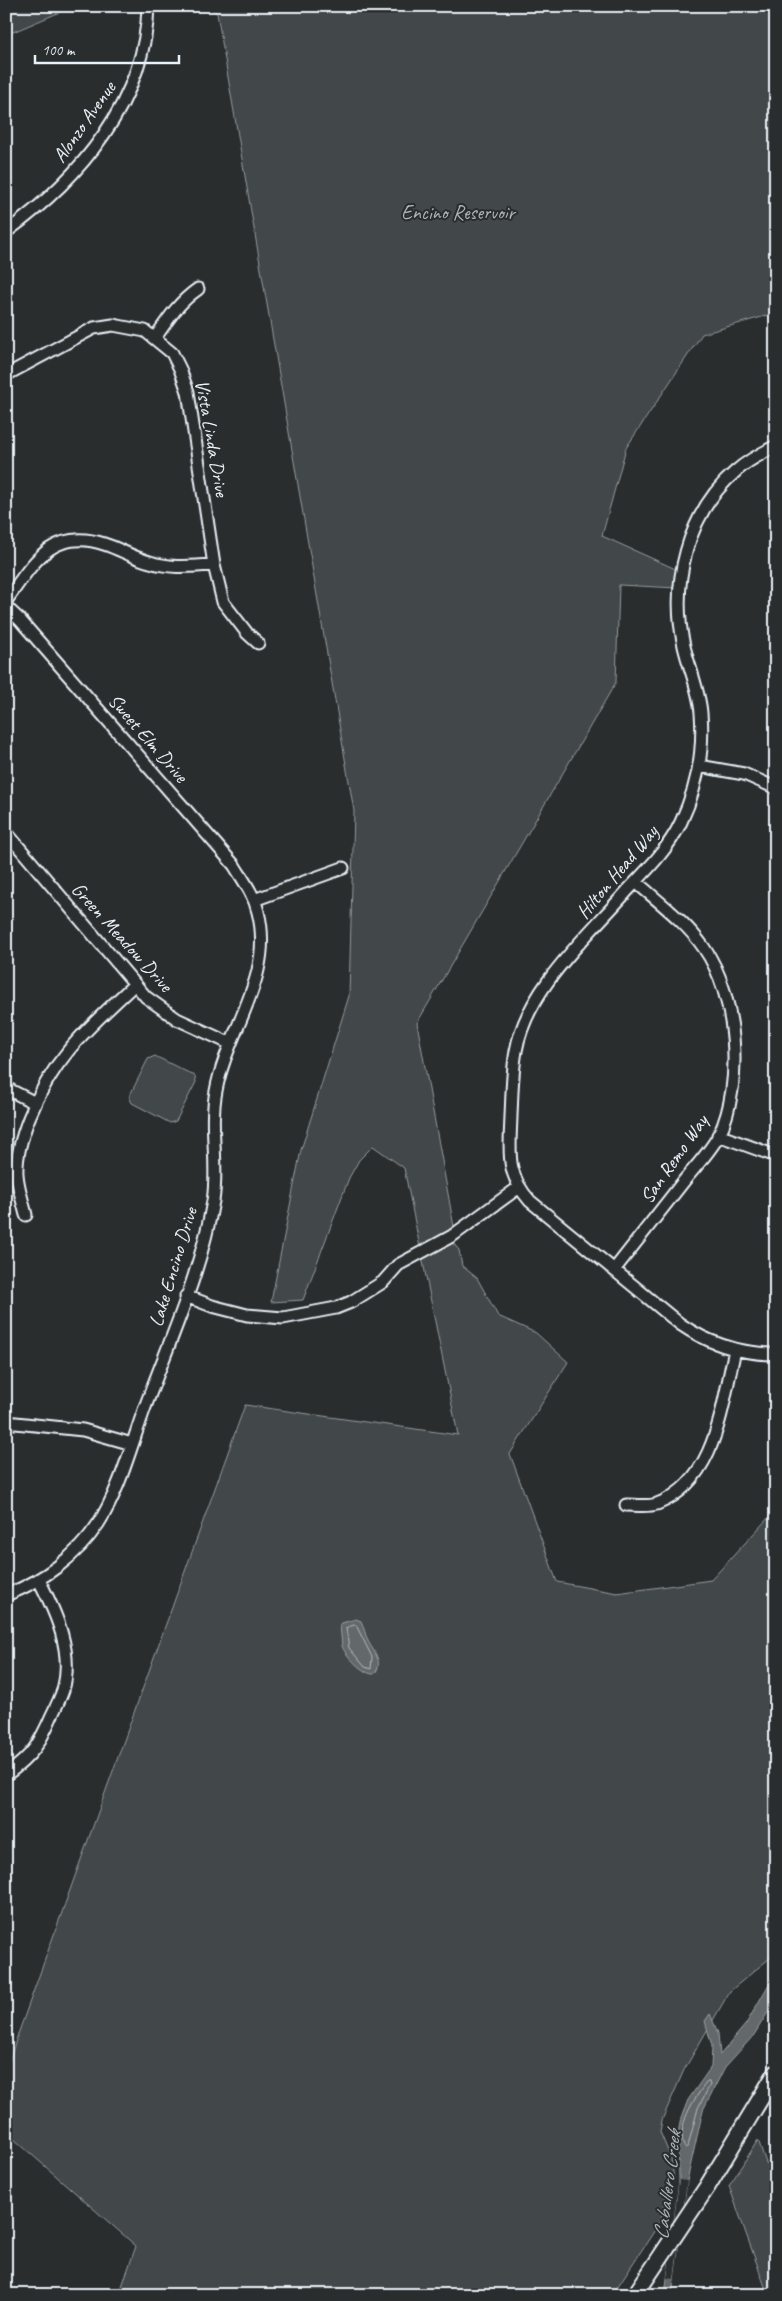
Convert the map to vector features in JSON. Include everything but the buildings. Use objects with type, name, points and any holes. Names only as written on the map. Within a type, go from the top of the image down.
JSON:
[{"type":"main road","points":[[635,2295],[681,2226],[776,2073]]},
{"type":"street","name":"Alonzo Avenue","points":[[6,232],[35,211],[66,181],[91,152],[114,118],[133,83],[142,54],[148,6]]},
{"type":"street","points":[[155,338],[187,296],[198,289]]},
{"type":"street","name":"Vista Linda Drive","points":[[6,375],[94,328],[113,325],[132,328],[155,338],[172,353],[188,392],[214,565],[223,602],[246,633],[258,643]]},
{"type":"street","name":"Hilton Head Way","points":[[776,446],[736,471],[705,508],[691,534],[685,556],[680,591],[680,618],[684,646],[701,711],[702,738],[699,766],[692,794],[678,829],[653,864],[551,977],[534,1002],[516,1050],[509,1161],[518,1188],[530,1201],[696,1335],[736,1350],[776,1354]]},
{"type":"street","points":[[6,601],[43,552],[57,542],[74,538],[104,544],[150,562],[170,567],[214,565]]},
{"type":"street","name":"Sweet Elm Drive","points":[[6,607],[20,620],[234,865],[254,900]]},
{"type":"street","points":[[699,766],[744,774],[776,788]]},
{"type":"street","name":"Green Meadow Drive","points":[[6,832],[146,997],[176,1019],[229,1044]]},
{"type":"street","points":[[254,900],[342,868]]},
{"type":"street","name":"San Remo Way","points":[[614,1270],[718,1135],[734,1087],[731,1036],[722,986],[713,963],[692,933],[636,882]]},
{"type":"street","name":"Lake Encino Drive","points":[[6,1595],[38,1580],[81,1545],[99,1523],[132,1444],[186,1296],[209,1224],[215,1170],[214,1110],[220,1075],[229,1044],[248,1006],[259,969],[261,931],[254,900]]},
{"type":"street","points":[[26,1215],[18,1185],[18,1162],[20,1146],[35,1103],[51,1072],[68,1048],[135,984]]},
{"type":"street","points":[[6,1088],[35,1103]]},
{"type":"street","points":[[718,1135],[776,1156]]},
{"type":"street","points":[[186,1296],[212,1306],[247,1315],[283,1318],[320,1312],[351,1302],[382,1282],[398,1265],[452,1236],[518,1188]]},
{"type":"street","points":[[626,1506],[656,1504],[676,1493],[693,1478],[708,1456],[736,1350]]},
{"type":"street","points":[[6,1422],[83,1430],[132,1444]]},
{"type":"street","points":[[6,1775],[39,1744],[63,1690],[66,1656],[56,1614],[38,1580]]},
{"type":"green space","points":[[6,6],[64,6],[65,10],[6,35]]},
{"type":"green space","name":"Encino Reservoir","points":[[206,6],[776,6],[776,313],[702,334],[626,448],[602,536],[680,571],[677,588],[619,585],[616,682],[417,1023],[454,1227],[453,1243],[459,1250],[462,1266],[477,1278],[498,1316],[536,1333],[568,1362],[510,1454],[557,1582],[617,1593],[711,1580],[769,1517],[776,1502],[776,1953],[730,1991],[684,2070],[662,2120],[660,2132],[671,2158],[674,2179],[668,2180],[664,2210],[657,2227],[612,2295],[119,2295],[136,2246],[6,2132],[6,2071],[17,2037],[245,1405],[458,1435],[404,1168],[373,1146],[359,1160],[349,1178],[303,1300],[271,1302],[301,1150],[349,996],[354,811],[217,13]]},
{"type":"green space","points":[[155,1056],[195,1076],[196,1082],[176,1121],[170,1123],[132,1103],[129,1097],[148,1059]]},
{"type":"green space","points":[[758,2140],[776,2191],[776,2295],[768,2295],[729,2186]]},
{"type":"water","points":[[356,1619],[361,1621],[368,1641],[377,1657],[378,1666],[374,1674],[365,1671],[355,1664],[342,1646],[340,1625]]},
{"type":"water","points":[[776,1972],[776,1999],[754,2035],[725,2067],[703,2110],[687,2181],[672,2295],[665,2295],[679,2180],[678,2133],[681,2118],[688,2100],[711,2067],[712,2046],[705,2021],[710,2014],[718,2033],[720,2055],[746,2024]]},
{"type":"pier","points":[[679,2180],[687,2181],[674,2279],[667,2278]]},
{"type":"water label","name":"Caballero Creek","points":[[667,2185]]}]
